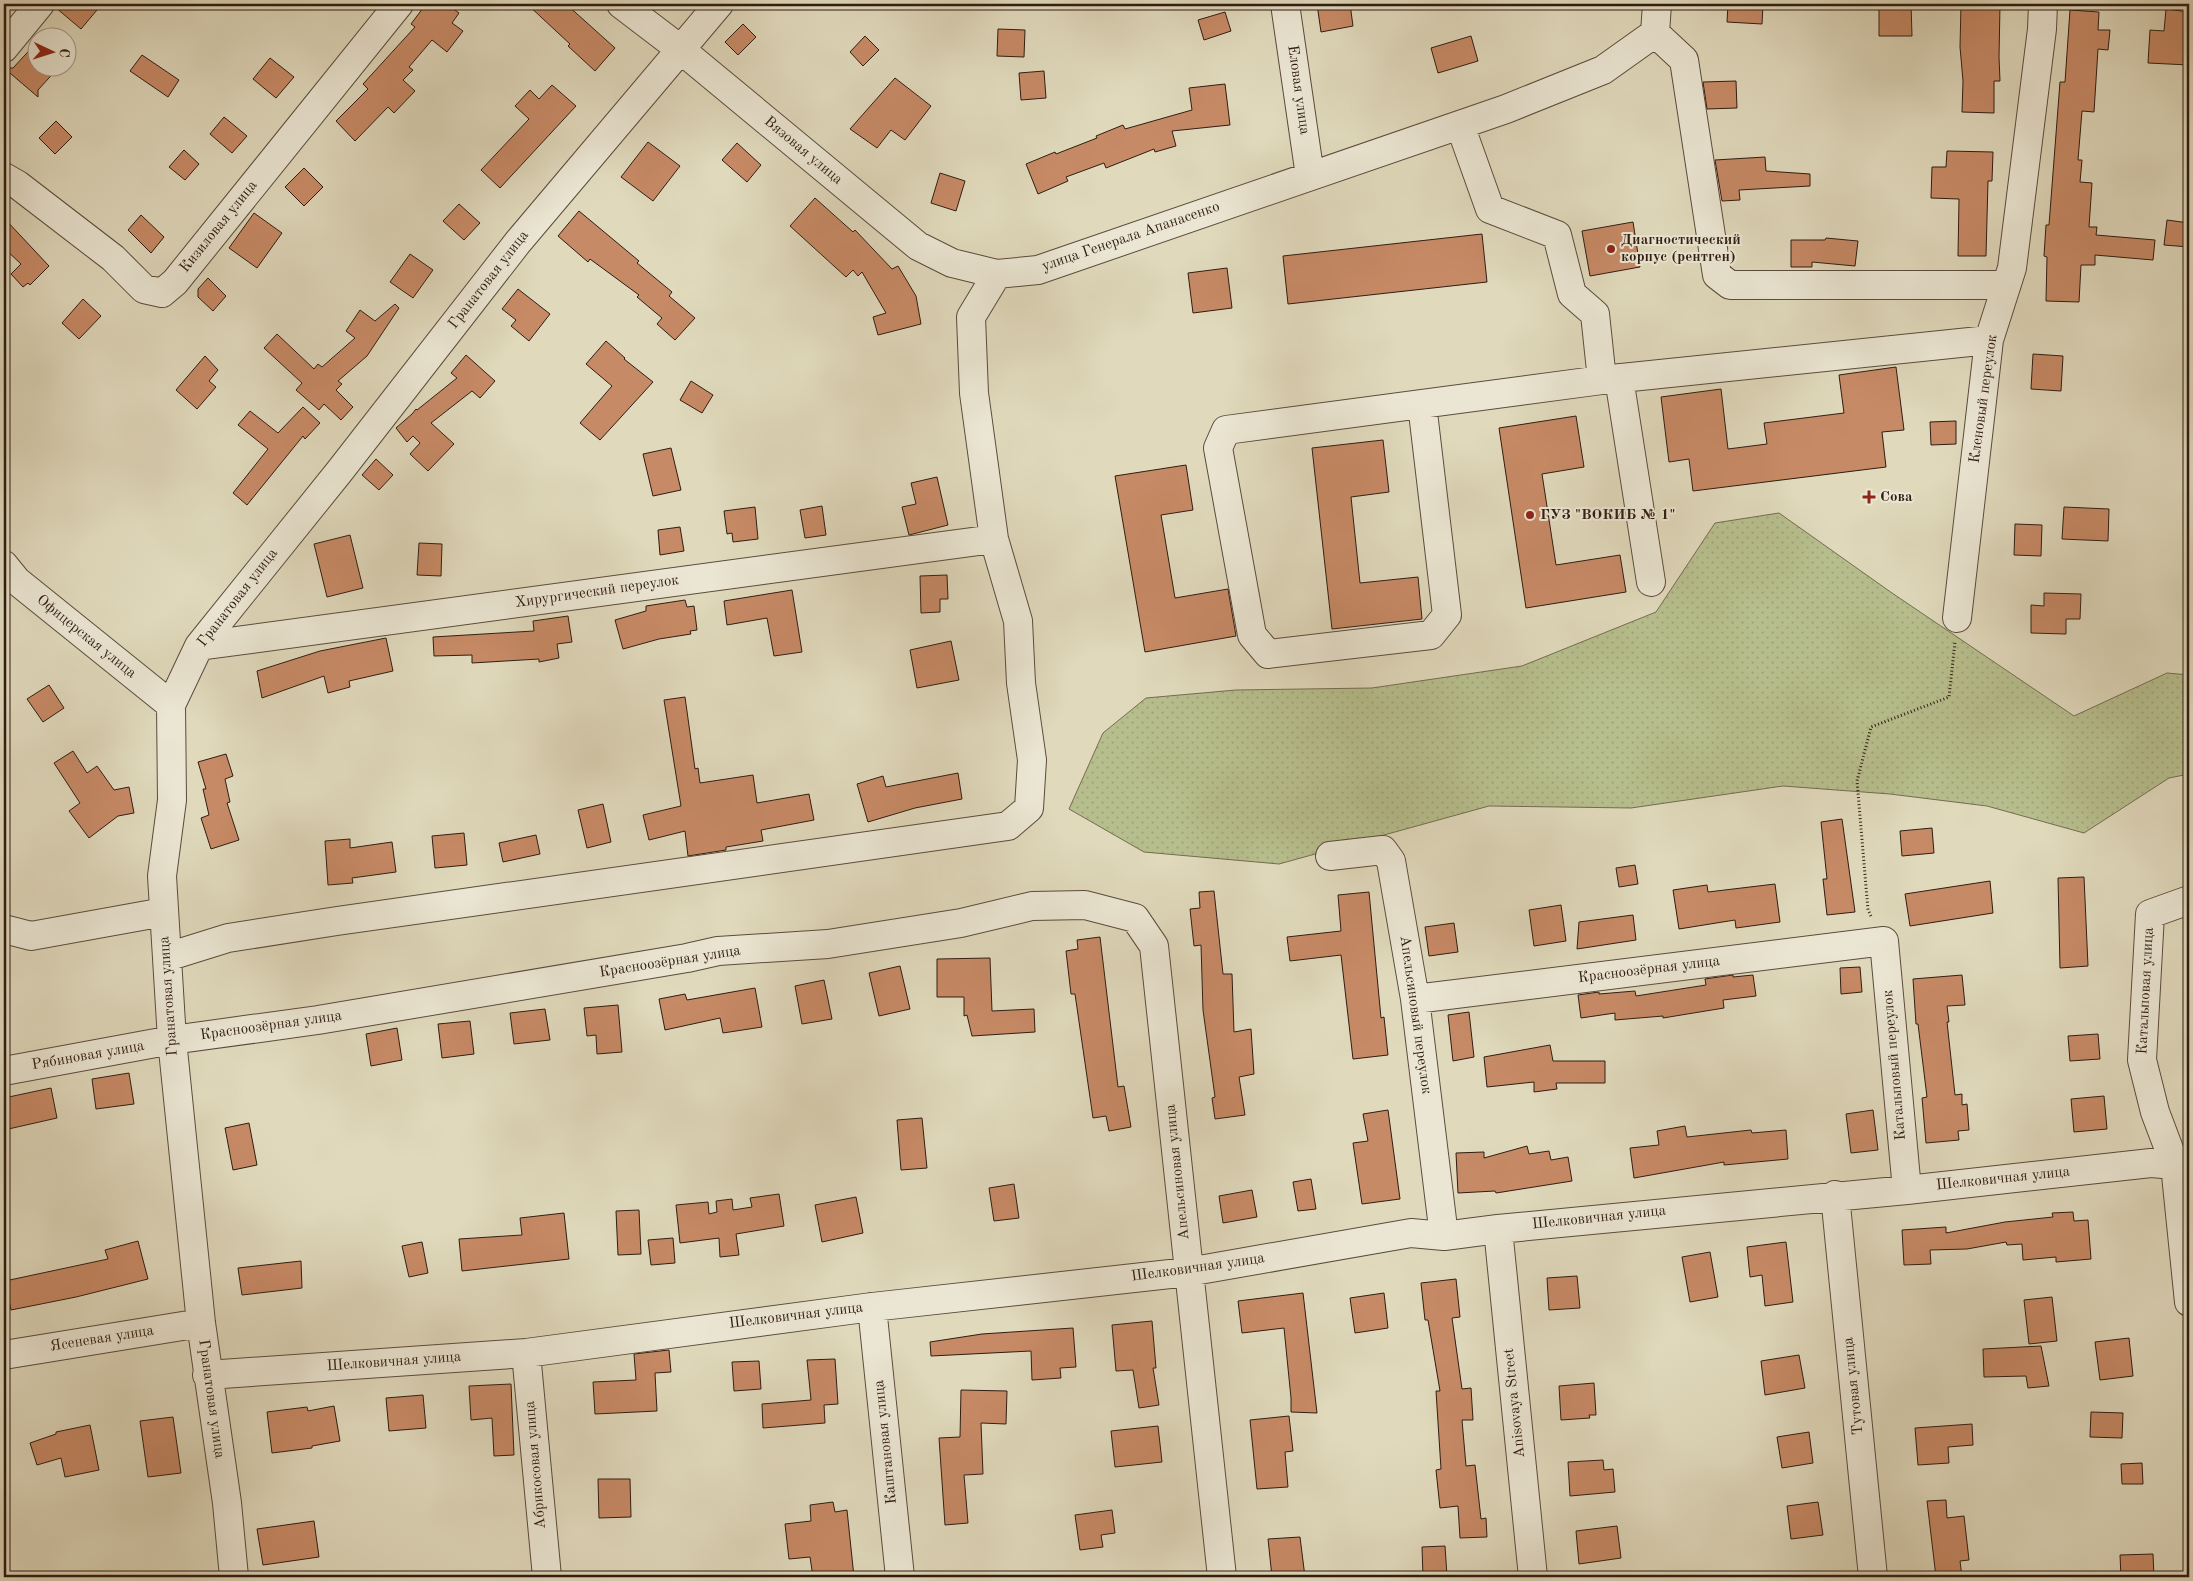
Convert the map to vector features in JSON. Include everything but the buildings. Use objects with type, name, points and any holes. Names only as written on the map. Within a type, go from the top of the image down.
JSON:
[{"type":"street","points":[[4,48],[40,4]]},
{"type":"street","name":"Кизиловая улица","points":[[4,177],[26,191],[100,247],[144,289],[162,293],[175,282],[399,4]]},
{"type":"street","name":"Вязовая улица","points":[[620,4],[680,50],[918,246],[952,263],[997,274]]},
{"type":"street","name":"Гранатовая улица","points":[[234,1577],[226,1503],[207,1375],[172,1040],[162,876],[172,800],[171,705],[199,646],[333,479],[518,242],[719,4]]},
{"type":"street","name":"Еловая улица","points":[[1285,4],[1310,176]]},
{"type":"street","points":[[1657,4],[1655,33],[1684,60],[1717,275],[1730,285],[2006,285]]},
{"type":"street","name":"Кленовый переулок","points":[[1957,618],[1989,340],[2012,268],[2041,39],[2043,4]]},
{"type":"street","name":"улица Генерала Апанасенко","points":[[997,274],[1038,270],[1506,109],[1603,70],[1655,33]]},
{"type":"street","points":[[1460,125],[1490,209],[1557,235],[1572,294],[1595,314],[1651,582]]},
{"type":"street","points":[[167,956],[228,938],[337,921],[1008,826],[1029,808],[1032,760],[1021,684],[1018,621],[994,539],[977,426],[972,317],[997,274]]},
{"type":"street","points":[[1422,404],[1446,615],[1431,635],[1268,654],[1252,635],[1218,448],[1226,430],[1610,379],[1989,340]]},
{"type":"street","name":"Хирургический переулок","points":[[199,646],[994,539]]},
{"type":"street","name":"Офицерская улица","points":[[8,579],[171,705]]},
{"type":"street","name":"Апельсиновый переулок","points":[[1330,856],[1383,850],[1391,861],[1415,999],[1444,1236]]},
{"type":"street","name":"Катальповая улица","points":[[2189,900],[2150,914],[2142,1060],[2155,1112],[2182,1164],[2189,1302]]},
{"type":"street","name":"Красноозёрная улица","points":[[172,1040],[318,1020],[478,994],[688,958],[718,951],[828,944],[961,923],[1032,906],[1085,905],[1135,918],[1154,946]]},
{"type":"street","points":[[4,929],[31,936],[164,912]]},
{"type":"street","name":"Красноозёрная улица","points":[[1415,999],[1884,942]]},
{"type":"street","name":"Катальповый переулок","points":[[1884,942],[1907,1190]]},
{"type":"street","name":"Апельсиновая улица","points":[[1154,946],[1222,1577]]},
{"type":"street","name":"Рябиновая улица","points":[[4,1071],[172,1040]]},
{"type":"street","name":"Шелковичная улица","points":[[207,1375],[526,1353],[872,1307],[1188,1272],[1412,1233],[1444,1236],[1834,1195],[1907,1190],[2151,1163],[2182,1164]]},
{"type":"street","name":"Тутовая улица","points":[[1834,1195],[1873,1577]]},
{"type":"street","name":"Anisovaya Street","points":[[1498,1229],[1533,1577]]},
{"type":"street","name":"Каштановая улица","points":[[872,1307],[900,1577]]},
{"type":"street","name":"Ясеневая улица","points":[[4,1355],[201,1323]]},
{"type":"street","name":"Абрикосовая улица","points":[[526,1353],[547,1577]]},
{"type":"path","points":[[1884,942],[1868,910],[1857,781],[1871,727],[1948,697],[1957,618]]},
{"type":"green space","points":[[1779,513],[1892,593],[2074,716],[2167,673],[2189,675],[2189,774],[2169,778],[2084,833],[1987,806],[1890,794],[1783,786],[1631,808],[1489,806],[1279,864],[1144,852],[1069,809],[1103,733],[1146,698],[1236,690],[1372,688],[1522,666],[1656,612],[1715,523]]},
{"type":"place","name":"Диагностический корпус (рентген)","points":[[1611,249]]},
{"type":"place","name":"Сова","points":[[1869,497]]},
{"type":"place","name":"ГУЗ \"ВОКИБ № 1\"","points":[[1530,515]]}]
